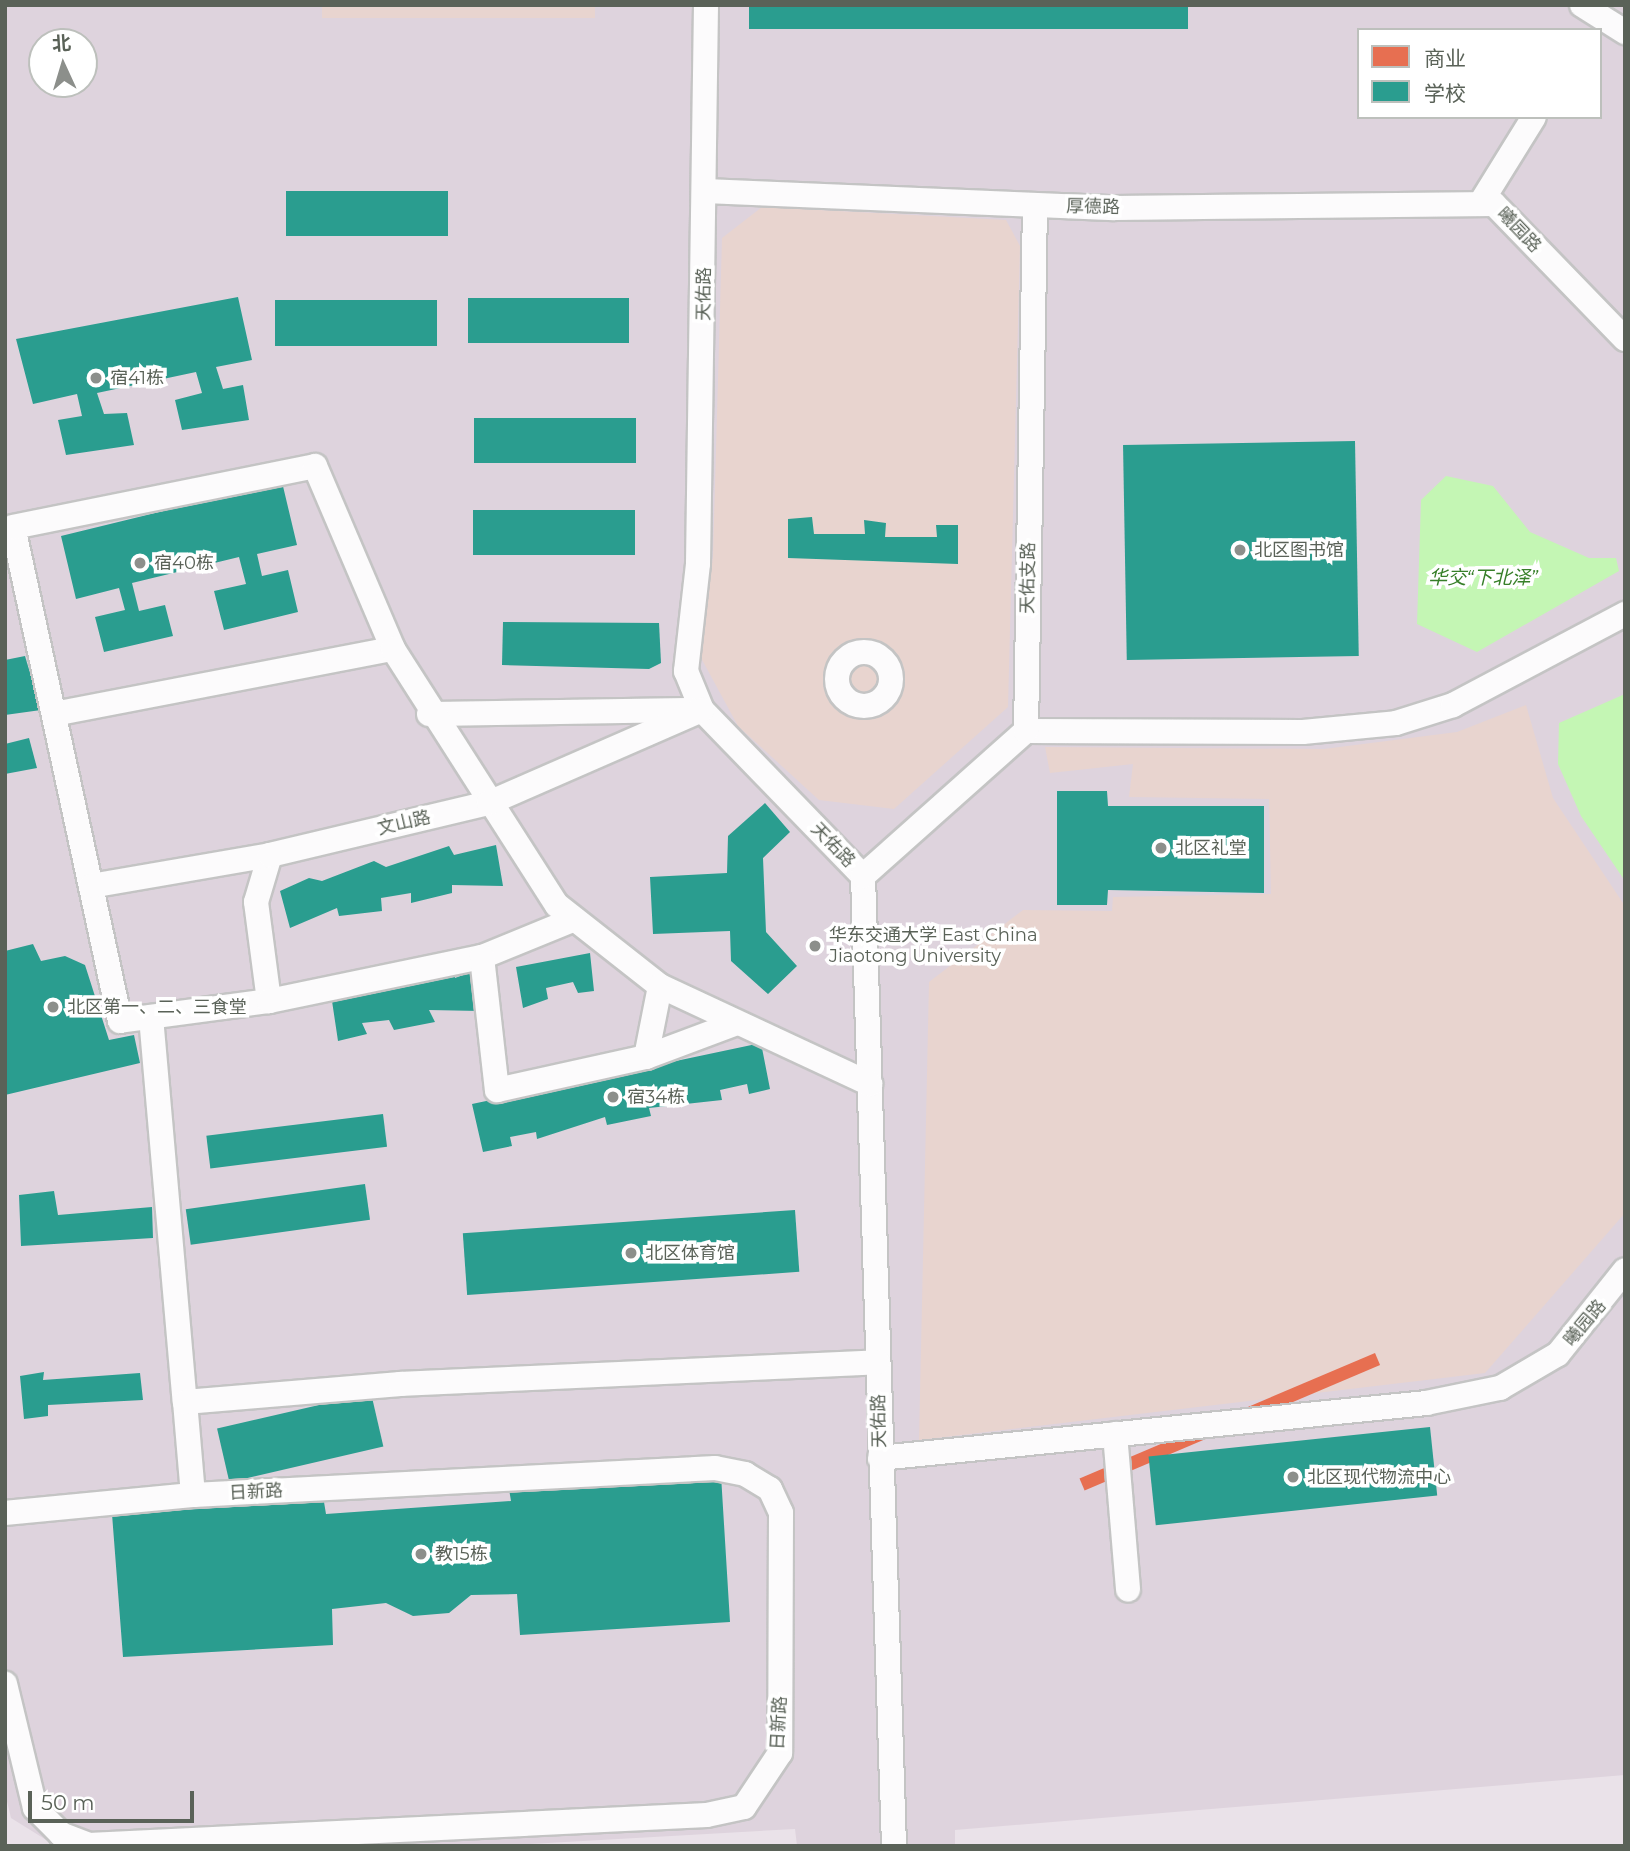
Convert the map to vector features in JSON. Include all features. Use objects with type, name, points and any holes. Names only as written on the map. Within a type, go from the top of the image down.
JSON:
[{"type":"street","name":"天佑路","points":[[706,5],[698,564],[686,671],[702,710],[863,876],[894,1846]]},
{"type":"street","points":[[1590,13],[1625,32]]},
{"type":"street","name":"曦园路","points":[[1480,204],[1533,119]]},
{"type":"street","name":"厚德路","points":[[705,191],[1035,206],[1480,204]]},
{"type":"street","name":"曦园路","points":[[1480,204],[1494,204],[1625,339]]},
{"type":"street","name":"天佑支路","points":[[1026,731],[1035,206]]},
{"type":"street","points":[[575,919],[482,957],[269,1001],[120,1021],[13,527],[315,466],[393,649],[429,714],[557,905],[575,919],[660,986],[870,1084]]},
{"type":"street","points":[[863,876],[1026,731],[1303,732],[1396,723],[1453,705],[1625,614]]},
{"type":"street","points":[[54,714],[393,649]]},
{"type":"street","points":[[429,714],[702,710]]},
{"type":"street","name":"文山路","points":[[90,886],[270,855],[489,803],[702,710]]},
{"type":"street","points":[[269,1001],[256,902],[270,855]]},
{"type":"street","points":[[482,957],[497,1090],[646,1057],[737,1023]]},
{"type":"street","points":[[646,1057],[660,986]]},
{"type":"street","points":[[151,1017],[193,1495]]},
{"type":"street","name":"曦园路","points":[[880,1458],[1426,1403],[1500,1388],[1558,1354],[1625,1270]]},
{"type":"street","points":[[185,1402],[400,1384],[877,1363]]},
{"type":"street","points":[[1115,1434],[1128,1589]]},
{"type":"street","name":"日新路","points":[[5,1513],[193,1495],[715,1468],[745,1474],[770,1489],[781,1513],[780,1753],[744,1807],[707,1815],[89,1845],[61,1834],[35,1808],[5,1684]]},
{"type":"shaded area","name":"华东交通大学 East China Jiaotong University","points":[[5,5],[1625,5],[1625,1775],[955,1830],[955,1846],[797,1846],[795,1829],[493,1846],[56,1846],[11,1818],[5,1793]]},
{"type":"shaded area","points":[[322,5],[595,5],[595,18],[322,18]]},
{"type":"shaded area","points":[[762,207],[1006,220],[1020,246],[1008,707],[894,809],[819,800],[738,726],[700,656],[713,556],[722,238]]},
{"type":"shaded area","points":[[1526,705],[1553,798],[1625,906],[1625,1213],[1485,1373],[919,1440],[929,982],[1023,910],[1112,911],[1113,897],[1271,894],[1269,799],[1129,797],[1133,764],[1050,773],[1045,747],[1324,749],[1457,732]]},
{"type":"water","name":"华交“下北泽”","points":[[1446,476],[1493,486],[1530,532],[1589,558],[1616,558],[1619,571],[1477,652],[1417,624],[1421,500]]},
{"type":"water","points":[[1625,694],[1625,881],[1581,816],[1558,764],[1559,723]]},
{"type":"building: 商业","points":[[1375,1353],[1380,1365],[1085,1490],[1080,1478]]},
{"type":"building: 学校","points":[[749,5],[1188,5],[1188,29],[749,29]]},
{"type":"building: 学校","points":[[286,191],[448,191],[448,236],[286,236]]},
{"type":"building: 学校","name":"宿41栋","points":[[238,297],[252,360],[216,367],[223,389],[243,385],[249,420],[182,430],[175,400],[202,393],[196,372],[97,393],[104,414],[127,413],[134,445],[66,455],[58,420],[82,416],[77,394],[33,404],[16,339]]},
{"type":"building: 学校","points":[[468,298],[629,298],[629,343],[468,343]]},
{"type":"building: 学校","points":[[275,300],[437,300],[437,346],[275,346]]},
{"type":"building: 学校","points":[[474,418],[636,418],[636,463],[474,463]]},
{"type":"building: 学校","name":"北区图书馆","points":[[1355,441],[1359,656],[1127,660],[1123,445]]},
{"type":"building: 学校","name":"宿40栋","points":[[282,482],[297,545],[257,554],[262,576],[288,570],[298,612],[224,630],[214,591],[246,584],[239,557],[132,583],[139,611],[165,605],[173,636],[104,652],[95,617],[125,610],[119,588],[76,599],[61,536]]},
{"type":"building: 学校","points":[[473,510],[635,510],[635,555],[473,555]]},
{"type":"building: 学校","points":[[812,517],[814,534],[865,534],[864,520],[886,523],[885,537],[937,537],[936,525],[958,525],[958,564],[788,558],[788,519]]},
{"type":"building: 学校","points":[[503,622],[659,623],[661,663],[649,669],[502,665]]},
{"type":"building: 学校","points":[[25,656],[41,710],[5,715],[5,660]]},
{"type":"building: 学校","points":[[29,738],[37,768],[5,774],[5,744]]},
{"type":"building: 学校","name":"北区礼堂","points":[[1057,791],[1107,791],[1108,806],[1264,806],[1264,893],[1108,890],[1107,905],[1057,905]]},
{"type":"building: 学校","points":[[765,803],[790,832],[763,858],[766,932],[797,966],[768,994],[731,961],[730,931],[653,934],[650,877],[727,873],[728,836]]},
{"type":"building: 学校","points":[[496,845],[503,886],[452,885],[452,893],[411,903],[411,893],[381,898],[382,911],[339,916],[337,908],[290,928],[280,891],[309,878],[322,881],[374,861],[386,867],[449,846],[454,855]]},
{"type":"building: 学校","name":"北区第一、二、三食堂","points":[[33,944],[41,961],[65,956],[85,965],[109,1040],[134,1035],[140,1063],[5,1095],[5,951]]},
{"type":"building: 学校","points":[[590,953],[594,991],[578,993],[573,982],[546,988],[548,999],[523,1008],[516,967]]},
{"type":"building: 学校","points":[[454,969],[455,978],[474,971],[480,1011],[429,1010],[435,1022],[394,1030],[389,1020],[362,1023],[367,1034],[338,1041],[332,1001],[347,998],[348,989]]},
{"type":"building: 学校","name":"宿34栋","points":[[761,1043],[770,1089],[749,1094],[747,1084],[720,1090],[722,1100],[649,1108],[651,1116],[607,1125],[605,1117],[537,1139],[536,1132],[510,1137],[512,1146],[483,1152],[472,1104]]},
{"type":"building: 学校","points":[[383,1114],[387,1147],[210,1168],[206,1136]]},
{"type":"building: 学校","points":[[365,1184],[370,1220],[191,1245],[186,1209]]},
{"type":"building: 学校","points":[[54,1191],[58,1215],[152,1207],[153,1238],[21,1246],[19,1195]]},
{"type":"building: 学校","name":"北区体育馆","points":[[795,1210],[799,1272],[467,1295],[463,1233]]},
{"type":"building: 学校","points":[[44,1372],[43,1380],[140,1373],[143,1400],[48,1405],[48,1416],[24,1419],[20,1376]]},
{"type":"building: 学校","points":[[371,1393],[383,1447],[229,1482],[217,1429]]},
{"type":"building: 学校","name":"北区现代物流中心","points":[[1430,1427],[1437,1496],[1156,1525],[1149,1457]]},
{"type":"building: 学校","name":"教15栋","points":[[721,1475],[730,1622],[520,1635],[517,1594],[471,1595],[449,1613],[413,1616],[386,1603],[332,1609],[333,1645],[123,1657],[112,1514],[324,1502],[326,1514],[511,1501],[509,1489]]},
{"type":"place","name":"宿41栋","points":[[96,378]]},
{"type":"place","name":"北区图书馆","points":[[1240,550]]},
{"type":"place","name":"宿40栋","points":[[140,563]]},
{"type":"place","name":"北区礼堂","points":[[1161,848]]},
{"type":"place","name":"华东交通大学 East China Jiaotong University","points":[[815,946]]},
{"type":"place","name":"北区第一、二、三食堂","points":[[53,1007]]},
{"type":"place","name":"宿34栋","points":[[613,1097]]},
{"type":"place","name":"北区体育馆","points":[[631,1253]]},
{"type":"place","name":"北区现代物流中心","points":[[1293,1477]]},
{"type":"place","name":"教15栋","points":[[421,1554]]}]
